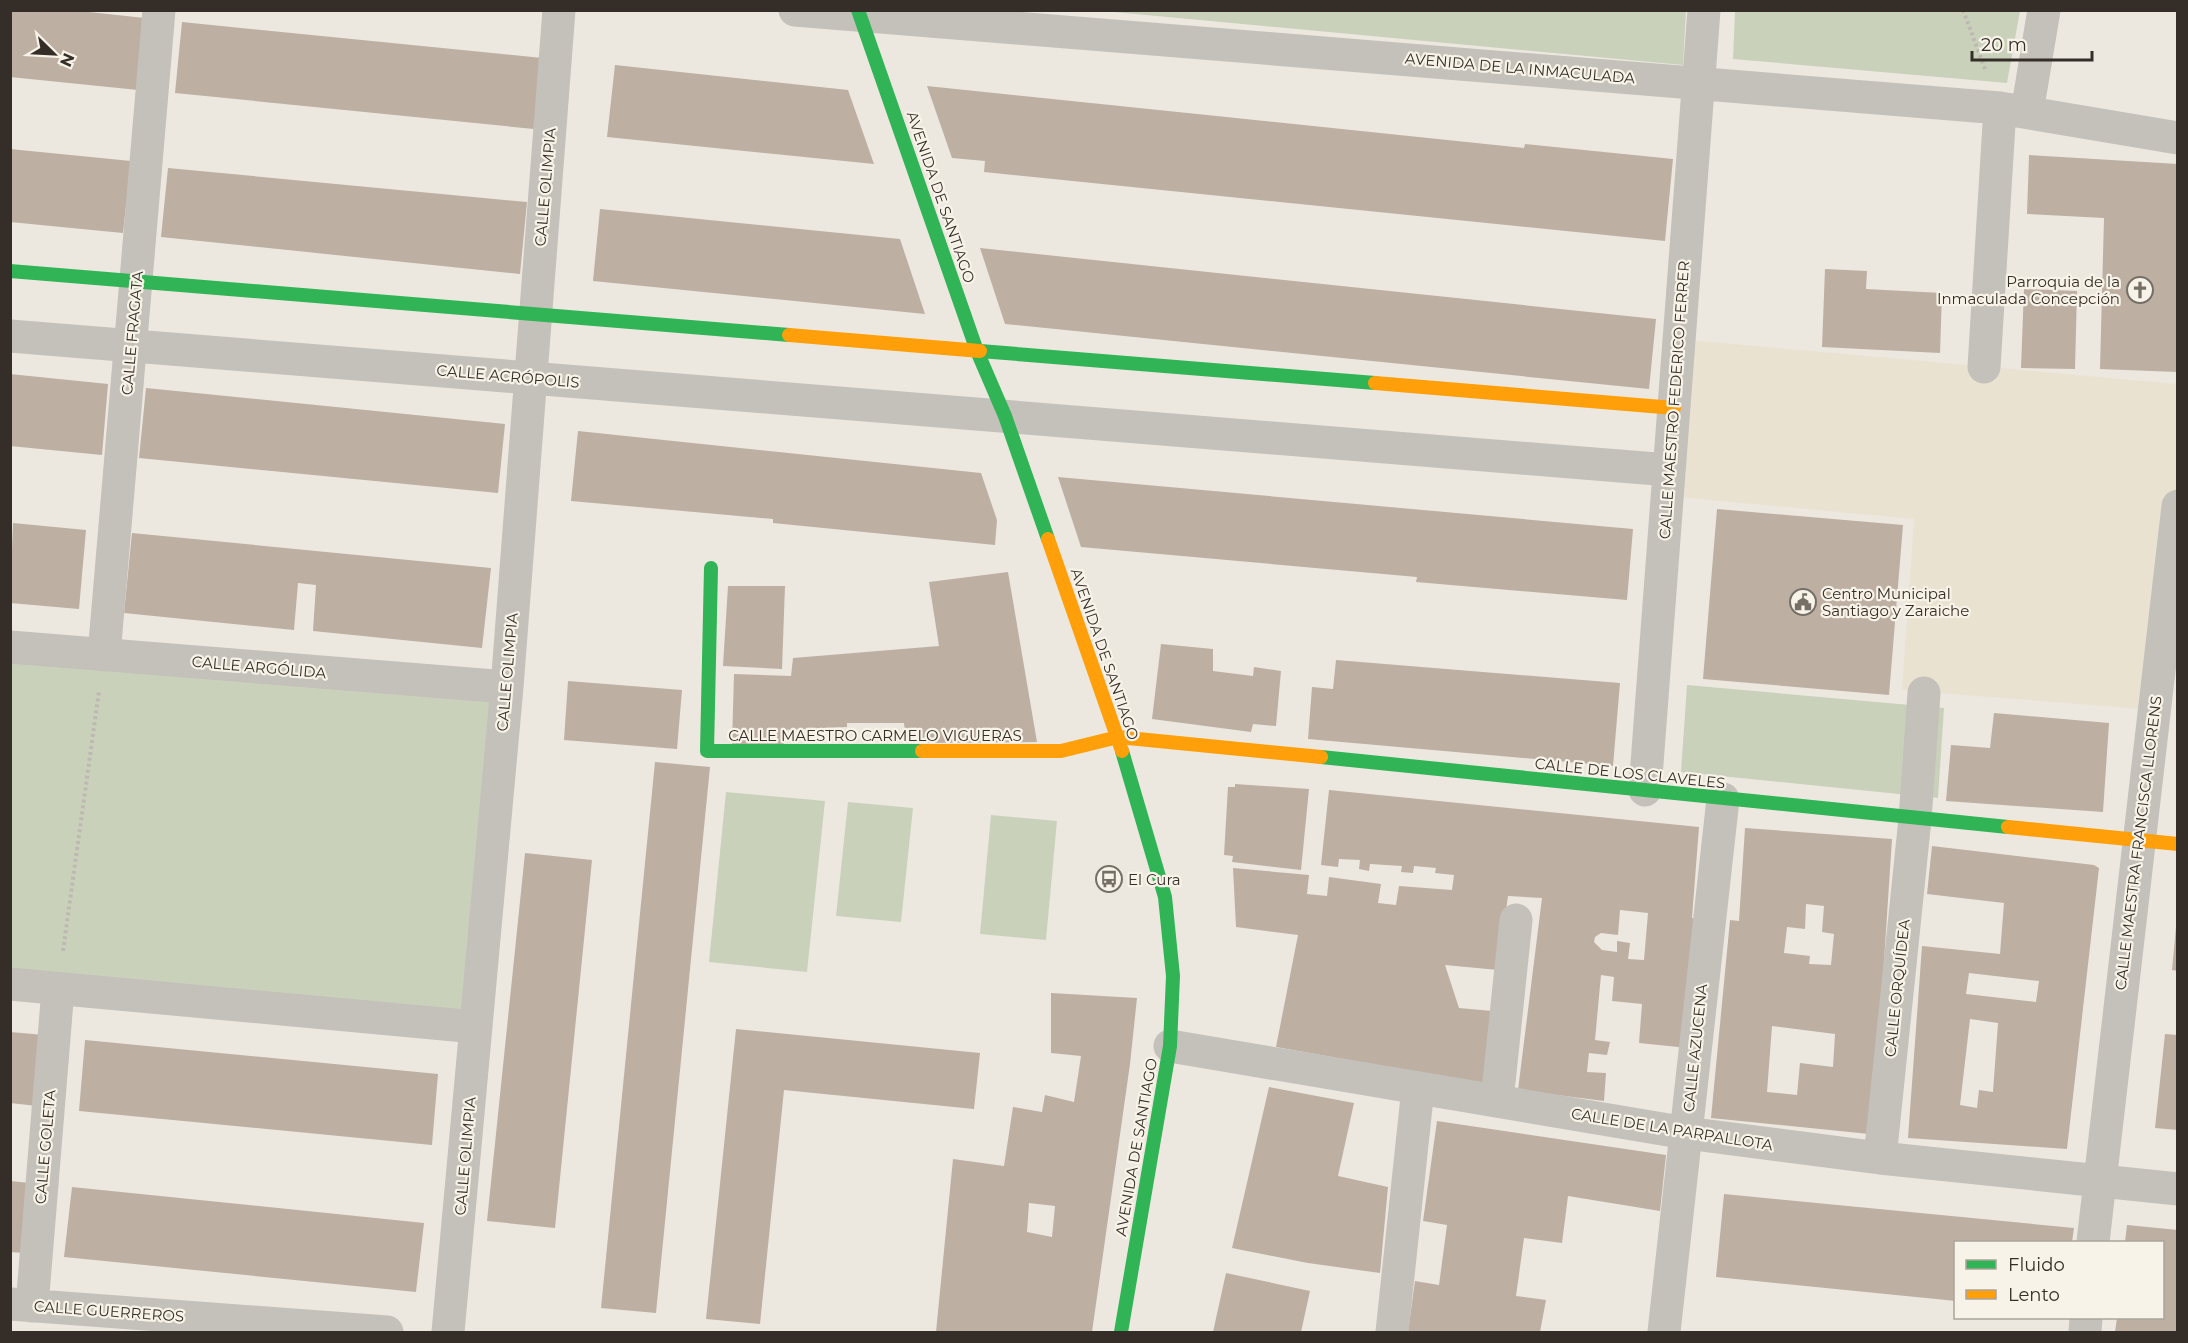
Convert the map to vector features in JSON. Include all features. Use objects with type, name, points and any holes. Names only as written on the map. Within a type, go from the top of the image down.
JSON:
[{"type":"street","name":"CALLE FRAGATA","points":[[104,655],[159,10]]},
{"type":"street","name":"CALLE OLIMPIA","points":[[448,1332],[507,687],[559,10]]},
{"type":"street","name":"AVENIDA DE LA INMACULADA","points":[[795,10],[859,13],[2013,110],[2178,138]]},
{"type":"street","name":"CALLE MAESTRO FEDERICO FERRER","points":[[1645,790],[1704,10]]},
{"type":"street","points":[[1984,367],[2013,110],[2044,10]]},
{"type":"street","name":"AVENIDA DE SANTIAGO","points":[[859,13],[977,351],[1005,416],[1118,737],[1165,897],[1173,976],[1170,1046],[1120,1332]]},
{"type":"street","points":[[10,271],[1674,408]]},
{"type":"street","name":"CALLE ACRÓPOLIS","points":[[10,336],[1669,470]]},
{"type":"street","name":"CALLE MAESTRA FRANCISCA LLORENS","points":[[2093,1241],[2098,1181],[2178,506]]},
{"type":"street","name":"CALLE MAESTRO CARMELO VIGUERAS","points":[[711,568],[707,751],[1061,751],[1118,737]]},
{"type":"street","name":"CALLE ARGÓLIDA","points":[[10,647],[507,687]]},
{"type":"street","name":"CALLE ORQUÍDEA","points":[[1880,1158],[1915,819],[1924,693]]},
{"type":"street","name":"CALLE DE LOS CLAVELES","points":[[1118,737],[2178,844]]},
{"type":"street","name":"CALLE AZUCENA","points":[[1664,1332],[1723,799]]},
{"type":"street","points":[[1497,1101],[1516,920]]},
{"type":"street","points":[[10,984],[476,1027]]},
{"type":"street","name":"CALLE GOLETA","points":[[21,1305],[58,989]]},
{"type":"street","name":"CALLE DE LA PARPALLOTA","points":[[1170,1046],[1686,1133],[1880,1158],[2178,1189]]},
{"type":"street","points":[[1392,1332],[1418,1088]]},
{"type":"street","name":"CALLE GUERREROS","points":[[21,1305],[387,1332]]},
{"type":"path","points":[[1963,10],[2013,110]]},
{"type":"path","points":[[58,989],[104,655]]},
{"type":"green space","points":[[1686,10],[1683,65],[1103,11]]},
{"type":"green space","points":[[1735,10],[2020,11],[2007,83],[1733,59]]},
{"type":"green space","points":[[10,647],[507,687],[476,1027],[11,984]]},
{"type":"green space","points":[[1687,685],[1944,708],[1938,798],[1681,772]]},
{"type":"green space","points":[[726,792],[825,801],[807,972],[709,962]]},
{"type":"green space","points":[[848,802],[913,808],[901,922],[836,916]]},
{"type":"green space","points":[[991,815],[1057,821],[1046,940],[980,934]]},
{"type":"shaded area","points":[[1679,339],[2177,384],[2177,506],[2153,710],[1902,690],[1914,519],[1667,496]]},
{"type":"building","points":[[10,10],[70,10],[145,18],[138,90],[10,77]]},
{"type":"building","points":[[182,22],[542,58],[534,129],[175,93]]},
{"type":"building","points":[[615,65],[848,90],[874,164],[607,137]]},
{"type":"building","points":[[927,86],[1524,148],[1525,144],[1673,159],[1665,241],[984,172],[985,161],[952,158]]},
{"type":"building","points":[[10,149],[131,161],[123,233],[10,222]]},
{"type":"building","name":"Parroquia de la Inmaculada Concepción","points":[[2029,155],[2178,164],[2177,372],[2100,369],[2104,218],[2027,214]]},
{"type":"building","points":[[168,168],[527,202],[520,274],[161,237]]},
{"type":"building","points":[[600,209],[900,239],[925,314],[593,281]]},
{"type":"building","points":[[980,248],[1656,319],[1649,389],[1005,324]]},
{"type":"building","points":[[1825,269],[1867,271],[1866,289],[1942,293],[1940,353],[1822,347]]},
{"type":"building","points":[[2024,289],[2077,291],[2075,369],[2021,368]]},
{"type":"building","points":[[10,374],[108,384],[102,455],[10,446]]},
{"type":"building","points":[[146,388],[505,424],[498,493],[139,458]]},
{"type":"building","points":[[578,431],[981,473],[997,520],[995,545],[773,523],[773,519],[571,501]]},
{"type":"building","points":[[1058,477],[1633,529],[1627,600],[1416,582],[1417,577],[1081,547]]},
{"type":"building","name":"Centro Municipal Santiago y Zaraiche","points":[[1717,509],[1903,525],[1889,695],[1703,679]]},
{"type":"building","points":[[13,523],[86,530],[79,609],[10,603]]},
{"type":"building","points":[[132,533],[491,568],[482,648],[313,631],[316,585],[298,583],[294,630],[124,613]]},
{"type":"building","points":[[1008,572],[1037,742],[906,743],[904,723],[847,723],[847,727],[783,730],[784,746],[732,744],[734,674],[791,676],[793,658],[939,646],[929,582]]},
{"type":"building","points":[[728,586],[785,586],[782,669],[723,666]]},
{"type":"building","points":[[1161,644],[1213,649],[1213,671],[1253,676],[1254,667],[1281,671],[1276,726],[1253,724],[1251,732],[1152,719]]},
{"type":"building","points":[[1336,660],[1620,683],[1613,766],[1308,739],[1312,687],[1333,689]]},
{"type":"building","points":[[568,681],[682,690],[677,749],[564,740]]},
{"type":"building","points":[[1994,713],[2109,723],[2103,812],[1946,801],[1951,745],[1990,748]]},
{"type":"building","points":[[655,762],[710,767],[656,1313],[601,1308]]},
{"type":"building","points":[[1235,784],[1309,789],[1301,870],[1232,862],[1233,856],[1224,855],[1228,787],[1235,787]]},
{"type":"building","points":[[1329,790],[1699,827],[1692,918],[1700,919],[1688,1048],[1639,1043],[1642,1004],[1612,1001],[1614,977],[1601,975],[1595,1040],[1610,1042],[1607,1055],[1589,1053],[1587,1072],[1606,1073],[1604,1101],[1518,1090],[1542,898],[1508,896],[1498,970],[1445,965],[1459,1008],[1492,1011],[1483,1084],[1276,1047],[1298,935],[1236,927],[1233,868],[1309,875],[1307,894],[1327,896],[1329,877],[1381,884],[1378,903],[1396,905],[1399,886],[1452,890],[1454,875],[1435,873],[1436,868],[1414,866],[1413,873],[1401,872],[1402,866],[1370,864],[1369,871],[1359,869],[1360,860],[1339,859],[1338,867],[1321,865]],"holes":[[[1620,910],[1648,913],[1644,960],[1628,959],[1630,943],[1617,941],[1617,952],[1602,950],[1594,942],[1595,937],[1601,933],[1618,935]]]},
{"type":"building","points":[[1745,828],[1892,839],[1881,1007],[1869,1134],[1711,1118],[1730,920],[1739,921]],"holes":[[[1806,904],[1824,906],[1822,932],[1834,934],[1831,965],[1809,964],[1810,956],[1784,953],[1787,927],[1805,929]],[[1772,1026],[1835,1034],[1833,1067],[1800,1063],[1797,1095],[1767,1092]]]},
{"type":"building","points":[[1932,846],[2094,865],[2099,868],[2067,1149],[1908,1138],[1922,946],[2000,954],[2004,903],[1927,894]],"holes":[[[1969,973],[2039,981],[2036,1002],[1966,994]],[[1970,1019],[1998,1023],[1993,1092],[1979,1090],[1977,1108],[1960,1105]]]},
{"type":"building","points":[[525,853],[592,860],[555,1228],[487,1221]]},
{"type":"building","points":[[2176,927],[2178,927],[2178,971],[2172,970]]},
{"type":"building","points":[[1051,993],[1137,998],[1130,1064],[1092,1332],[936,1332],[953,1159],[1004,1166],[1013,1107],[1042,1112],[1045,1095],[1074,1102],[1081,1056],[1051,1053]],"holes":[[[1029,1203],[1055,1206],[1052,1237],[1027,1232]]]},
{"type":"building","points":[[736,1029],[980,1053],[974,1109],[784,1090],[760,1324],[706,1319]]},
{"type":"building","points":[[10,1032],[44,1035],[37,1106],[10,1103]]},
{"type":"building","points":[[2165,1034],[2178,1035],[2178,1130],[2155,1128]]},
{"type":"building","points":[[85,1040],[438,1074],[432,1145],[79,1111]]},
{"type":"building","points":[[1269,1087],[1354,1103],[1338,1176],[1388,1187],[1380,1273],[1308,1263],[1232,1248]]},
{"type":"building","points":[[1437,1121],[1666,1155],[1660,1211],[1568,1196],[1562,1243],[1524,1238],[1516,1296],[1546,1300],[1540,1332],[1408,1332],[1415,1281],[1439,1285],[1447,1225],[1423,1221]]},
{"type":"building","points":[[10,1181],[30,1183],[24,1253],[10,1252]]},
{"type":"building","points":[[72,1187],[424,1223],[416,1292],[64,1257]]},
{"type":"building","points":[[1724,1194],[2074,1228],[2072,1241],[1954,1241],[1954,1301],[1716,1277]]},
{"type":"building","points":[[2127,1225],[2178,1230],[2178,1332],[2115,1332],[2117,1319],[2164,1319],[2164,1241],[2125,1241]]},
{"type":"building","points":[[1226,1273],[1310,1291],[1301,1332],[1213,1332]]},
{"type":"traffic: fast","points":[[858,10],[977,351],[1005,416],[1048,539]]},
{"type":"traffic: fast","points":[[10,271],[789,335]]},
{"type":"traffic: fast","points":[[980,351],[1375,383]]},
{"type":"traffic: fast","points":[[711,568],[707,751],[922,751]]},
{"type":"traffic: fast","points":[[1121,1332],[1170,1046],[1173,976],[1165,897],[1122,751]]},
{"type":"traffic: fast","points":[[1321,757],[2008,827]]},
{"type":"traffic: slow","points":[[789,335],[980,351]]},
{"type":"traffic: slow","points":[[1375,383],[1674,408]]},
{"type":"traffic: slow","points":[[1048,539],[1122,751]]},
{"type":"traffic: slow","points":[[922,751],[1061,751],[1118,737],[1321,757]]},
{"type":"traffic: slow","points":[[2008,827],[2178,844]]},
{"type":"place","name":"Parroquia de la Inmaculada Concepción","points":[[2140,290]]},
{"type":"place","name":"Centro Municipal Santiago y Zaraiche","points":[[1803,602]]},
{"type":"place","name":"El Cura","points":[[1109,879]]}]
